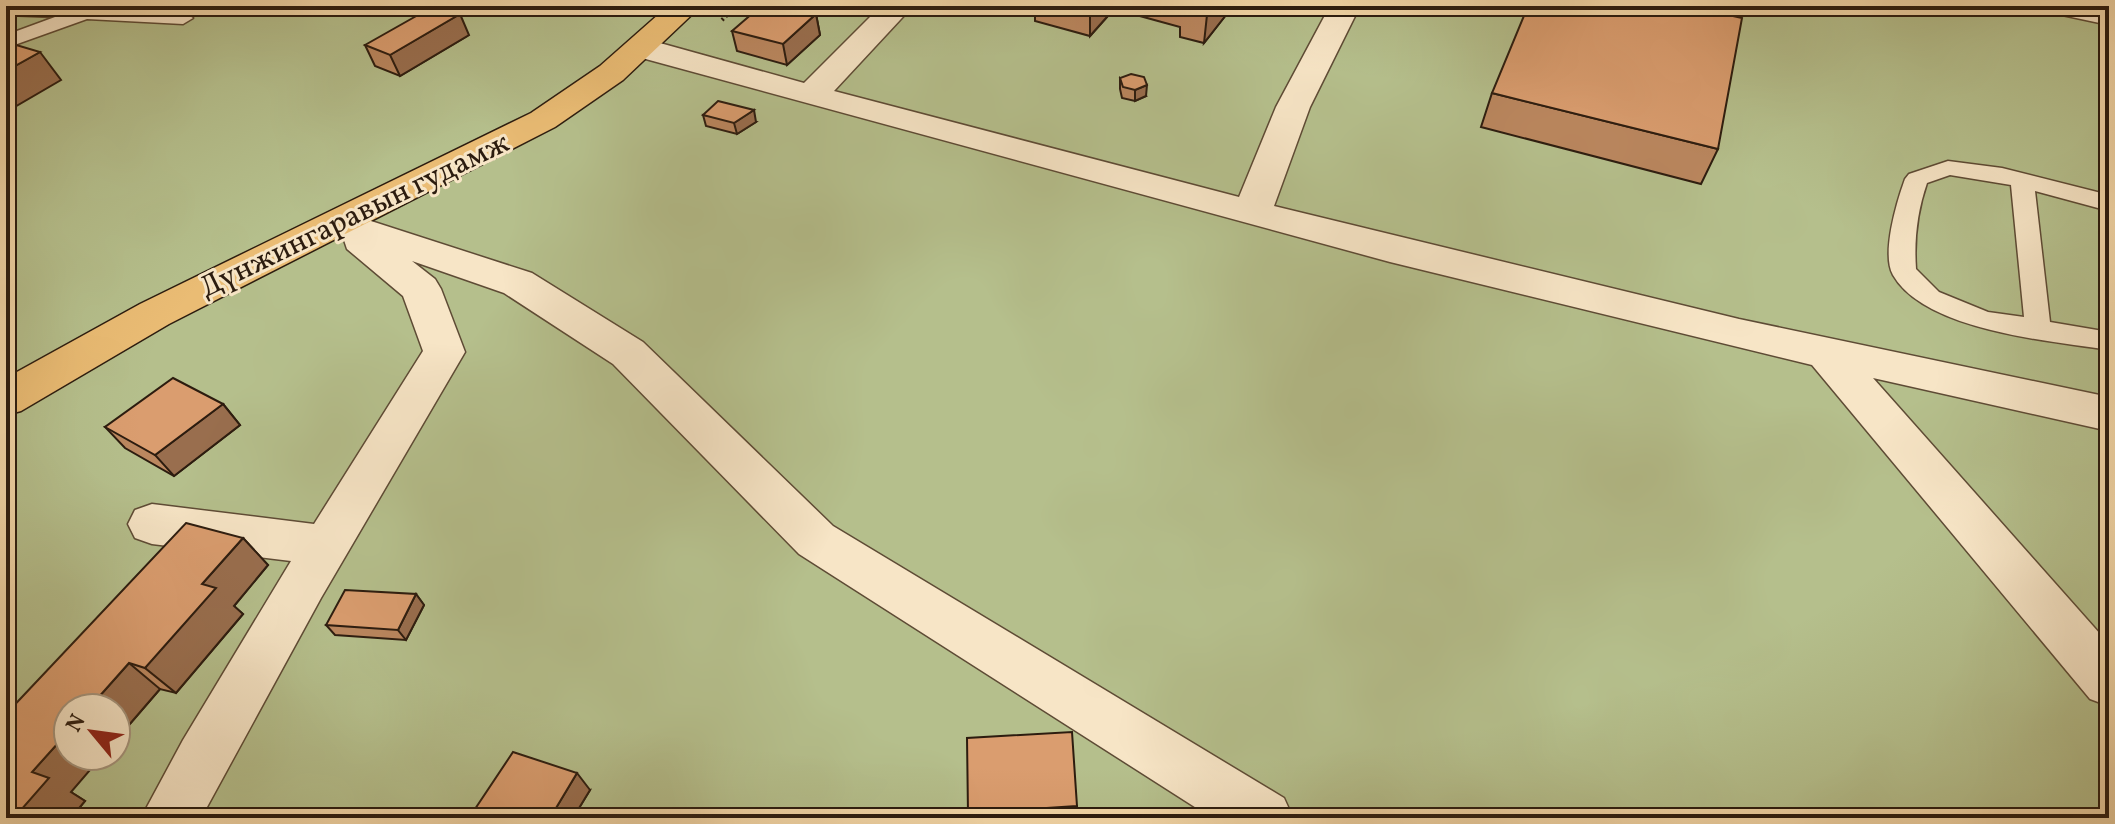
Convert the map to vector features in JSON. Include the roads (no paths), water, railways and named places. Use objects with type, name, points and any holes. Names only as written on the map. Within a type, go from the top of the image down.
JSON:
[{"type":"main road","name":"Дүнжингаравын гудамж","points":[[6,399],[62,363],[194,293],[522,130],[583,94],[642,48],[686,6]]},
{"type":"street","points":[[811,95],[898,6]]},
{"type":"street","points":[[1253,213],[1262,181],[1311,68],[1345,6]]},
{"type":"street","points":[[2059,6],[2109,16]]},
{"type":"street","points":[[642,48],[1405,253],[1825,352],[2109,414]]},
{"type":"street","points":[[170,818],[324,545],[444,352],[421,289],[340,223]]},
{"type":"street","points":[[340,223],[518,283],[628,353],[816,540],[1264,818]]},
{"type":"street","points":[[1825,352],[2109,682]]},
{"type":"street","points":[[152,524],[324,545]]},
{"type":"lane","points":[[85,13],[12,43],[7,9],[183,18]]},
{"type":"lane","points":[[2109,203],[2022,180],[1948,168],[1917,179],[1907,205],[1901,240],[1904,272],[1930,298],[1984,320],[2109,341]]},
{"type":"lane","points":[[2022,180],[2038,329]]}]
